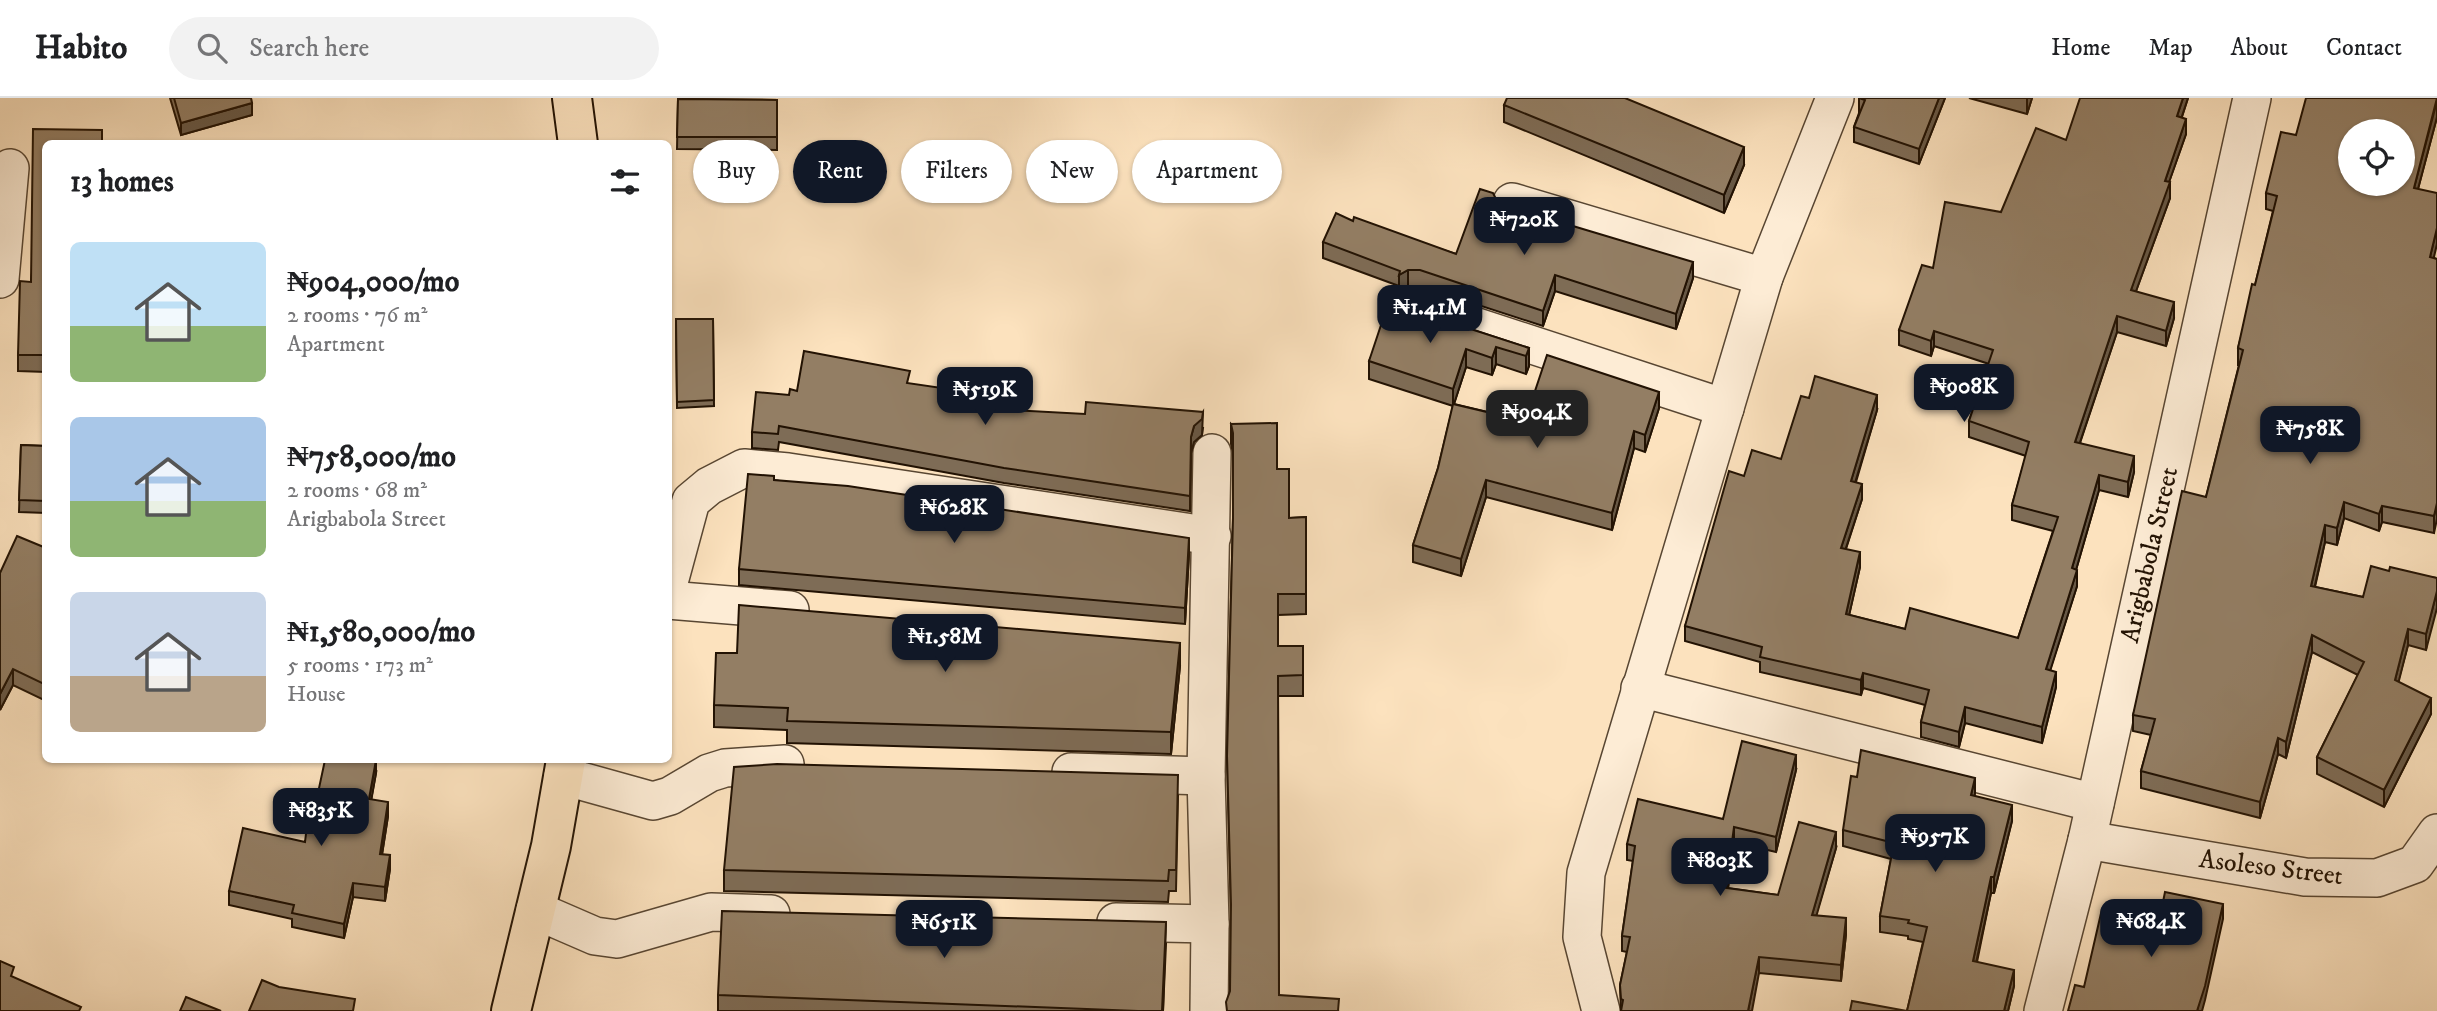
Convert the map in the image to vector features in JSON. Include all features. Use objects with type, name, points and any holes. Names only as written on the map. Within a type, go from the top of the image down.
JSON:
[{"type":"main road","points":[[572,98],[577,140]]},
{"type":"main road","points":[[515,1010],[565,768]]},
{"type":"street","points":[[1601,1011],[1582,937],[1586,873],[1764,277],[1835,98]]},
{"type":"street","name":"Arigbabola Street","points":[[2043,1011],[2087,840],[2252,98]]},
{"type":"street","points":[[0,279],[10,168]]},
{"type":"street","points":[[1512,202],[1764,277]]},
{"type":"street","points":[[1413,306],[1725,408]]},
{"type":"street","points":[[1209,1011],[1210,924],[1206,776],[1195,646],[1212,536],[1212,453]]},
{"type":"street","points":[[672,571],[691,501],[709,486],[744,468],[788,472],[1212,536]]},
{"type":"street","points":[[672,600],[821,613]]},
{"type":"street","points":[[1640,688],[2095,803]]},
{"type":"street","points":[[565,768],[653,801],[670,796],[709,773],[725,768],[776,764],[818,765]]},
{"type":"street","points":[[1040,771],[1206,776]]},
{"type":"street","name":"Asoleso Street","points":[[2087,840],[2305,877],[2377,878],[2415,864],[2437,833]]},
{"type":"street","points":[[535,911],[596,936],[617,939],[712,912],[802,914]]},
{"type":"street","points":[[1087,921],[1210,924]]},
{"type":"building","points":[[174,98],[251,98],[252,103],[181,123]]},
{"type":"building","points":[[1507,98],[1625,98],[1744,147],[1724,195],[1504,105]]},
{"type":"building","points":[[1859,98],[1939,98],[1919,149],[1854,127],[1865,100]]},
{"type":"building","points":[[2080,98],[2183,98],[2177,116],[2186,119],[2165,181],[2170,182],[2131,290],[2174,302],[2166,331],[2117,316],[2075,442],[2134,456],[2128,482],[2099,475],[2072,568],[2077,570],[2046,669],[2056,672],[2042,727],[1965,707],[1959,732],[1921,722],[1929,690],[1863,673],[1861,680],[1760,657],[1762,647],[1685,626],[1729,471],[1744,476],[1752,450],[1781,459],[1801,396],[1809,398],[1815,376],[1877,395],[1851,481],[1862,484],[1841,548],[1860,552],[1846,614],[1905,629],[1910,608],[2018,638],[2058,517],[2012,505],[2029,442],[1969,421],[1993,350],[1934,331],[1931,341],[1899,330],[1922,265],[1933,268],[1945,202],[2001,212],[2036,128],[2066,140]]},
{"type":"building","points":[[2306,98],[2437,98],[2415,184],[2415,119],[2338,119],[2338,196],[2415,196],[2415,188],[2437,193],[2437,228],[2430,257],[2437,259],[2437,503],[2434,516],[2382,506],[2379,514],[2344,502],[2337,528],[2325,525],[2311,586],[2363,597],[2371,566],[2389,571],[2390,567],[2437,578],[2437,591],[2426,634],[2408,629],[2395,680],[2431,698],[2384,790],[2317,757],[2364,662],[2312,635],[2286,742],[2278,738],[2260,802],[2141,771],[2155,719],[2133,715],[2182,491],[2206,497],[2243,350],[2238,348],[2252,284],[2255,285],[2277,196],[2266,193],[2281,132],[2296,135]]},
{"type":"building","points":[[678,99],[777,100],[777,137],[677,137]]},
{"type":"building","points":[[33,129],[102,130],[102,140],[42,140],[42,355],[18,355],[20,281],[31,282]]},
{"type":"building","points":[[1480,189],[1493,193],[1497,201],[1506,206],[1693,262],[1676,314],[1555,275],[1543,311],[1420,270],[1408,270],[1399,275],[1400,271],[1323,242],[1336,213],[1456,254]]},
{"type":"building","points":[[1392,292],[1397,302],[1406,308],[1529,348],[1526,356],[1496,347],[1492,358],[1466,349],[1453,389],[1369,361]]},
{"type":"building","points":[[676,319],[713,319],[714,400],[677,402]]},
{"type":"building","points":[[804,351],[910,371],[907,383],[942,388],[940,402],[994,409],[1085,414],[1086,402],[1203,412],[1202,419],[1194,426],[1191,437],[1190,496],[1004,468],[779,426],[778,434],[752,432],[756,392],[789,395],[790,389],[797,391]]},
{"type":"building","points":[[1547,355],[1659,392],[1645,435],[1634,431],[1612,513],[1486,480],[1461,559],[1413,545],[1438,468],[1453,404],[1525,421]]},
{"type":"building","points":[[1277,423],[1277,469],[1289,469],[1289,518],[1306,517],[1306,594],[1278,594],[1278,646],[1303,646],[1303,675],[1278,676],[1279,995],[1339,999],[1338,1011],[1227,1011],[1226,1002],[1230,991],[1231,904],[1227,756],[1233,518],[1231,424]]},
{"type":"building","points":[[21,445],[42,446],[42,501],[19,500]]},
{"type":"building","points":[[748,474],[774,476],[774,480],[848,486],[1189,538],[1185,608],[739,569]]},
{"type":"building","points":[[17,536],[42,546],[42,683],[13,669],[0,694],[0,573]]},
{"type":"building","points":[[739,605],[1180,643],[1171,732],[787,721],[788,708],[714,705],[716,653],[737,653]]},
{"type":"building","points":[[1742,741],[1796,755],[1776,837],[1734,827],[1726,888],[1778,895],[1799,822],[1836,832],[1812,915],[1846,918],[1841,965],[1759,957],[1748,1011],[1621,1011],[1623,1000],[1620,985],[1630,937],[1622,936],[1635,846],[1627,844],[1638,799],[1723,819]]},
{"type":"building","points":[[1861,750],[1975,778],[1971,795],[2012,805],[1994,877],[1991,877],[1973,961],[2014,970],[2004,1011],[1907,1011],[1927,927],[1908,923],[1909,920],[1880,916],[1894,843],[1843,830],[1851,776],[1857,777]]},
{"type":"building","points":[[324,763],[375,763],[369,799],[388,802],[380,854],[390,855],[385,887],[353,883],[344,924],[292,913],[294,905],[229,891],[243,828],[305,842],[311,792],[318,793]]},
{"type":"building","points":[[777,764],[1178,775],[1176,870],[1169,870],[1168,881],[724,870],[734,767]]},
{"type":"building","points":[[2165,892],[2223,904],[2197,1011],[2068,1011],[2075,985],[2084,987],[2102,909],[2159,922]]},
{"type":"building","points":[[722,911],[1166,922],[1162,1011],[718,995]]},
{"type":"building","points":[[0,961],[14,967],[11,976],[81,1007],[79,1011],[0,1011]]},
{"type":"building","points":[[262,980],[279,987],[355,999],[353,1011],[249,1011]]},
{"type":"building","points":[[186,997],[221,1011],[180,1011]]},
{"type":"building","points":[[1852,1001],[1907,1011],[1850,1011]]}]
